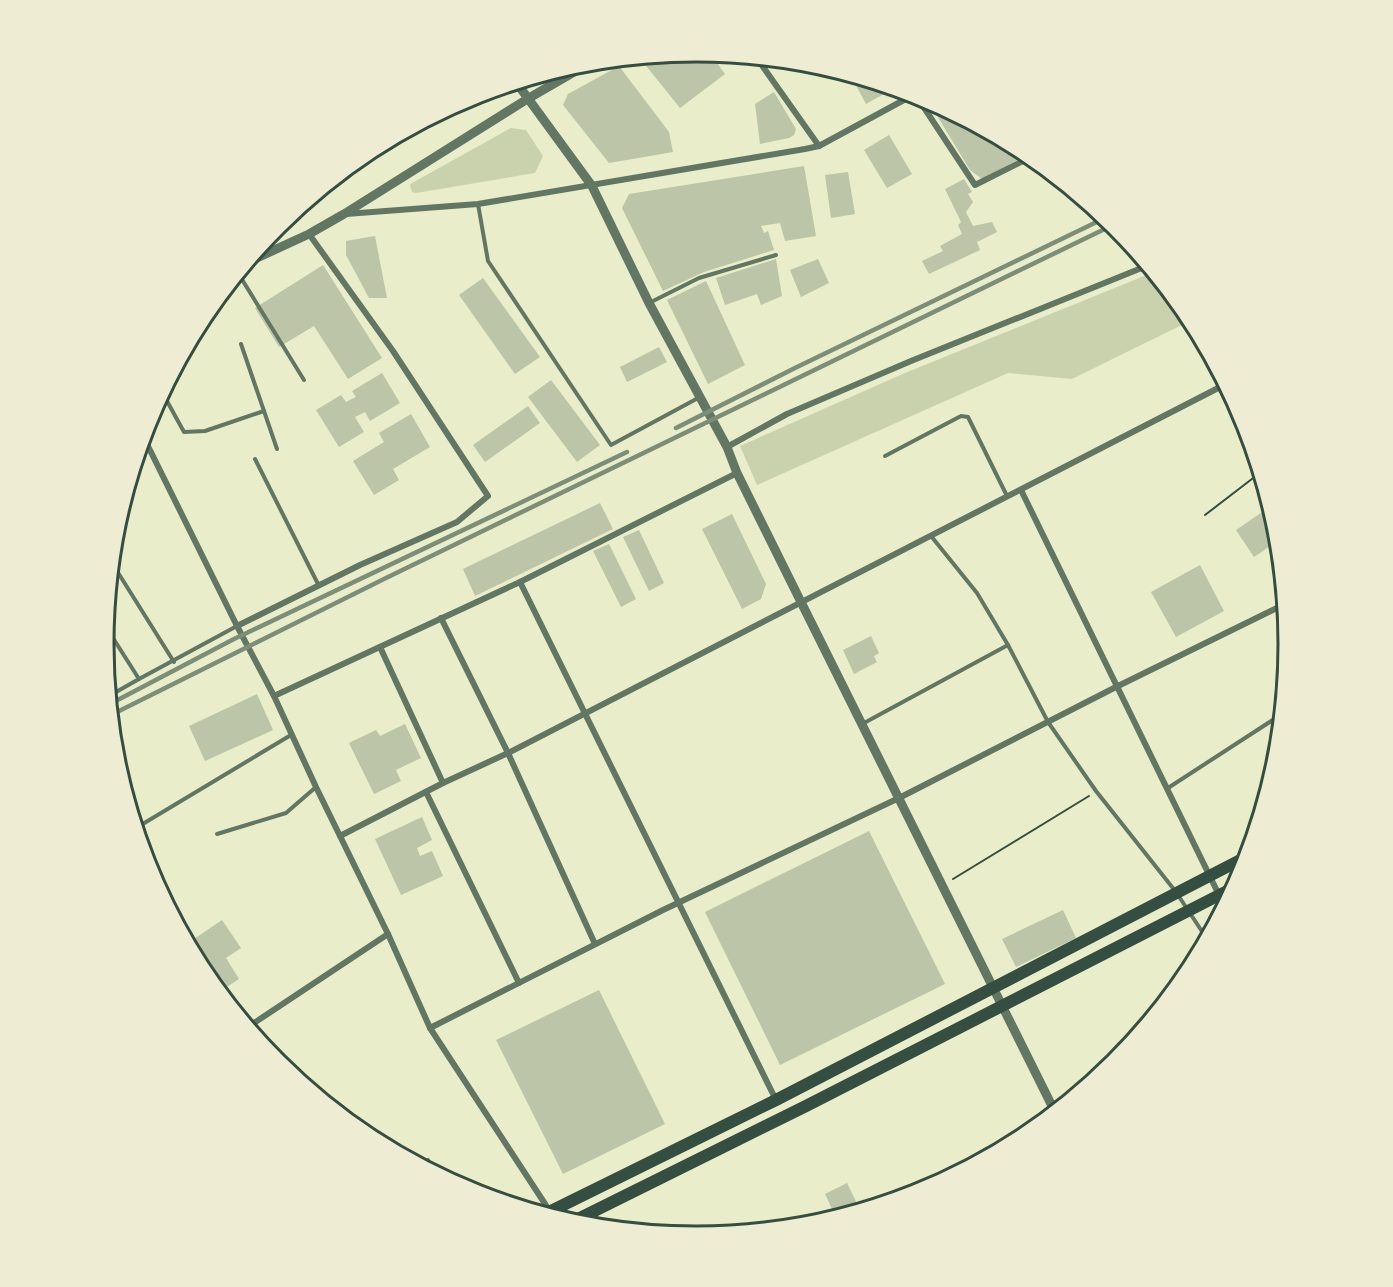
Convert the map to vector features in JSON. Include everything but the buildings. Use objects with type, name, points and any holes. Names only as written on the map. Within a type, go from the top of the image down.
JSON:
[{"type":"main road","points":[[559,1209],[776,1100],[1236,862]]},
{"type":"main road","points":[[587,1215],[1220,895]]},
{"type":"street","points":[[762,65],[819,146]]},
{"type":"street","points":[[264,255],[345,214],[566,77]]},
{"type":"street","points":[[521,88],[592,186],[649,303],[727,447],[737,473],[1051,1105]]},
{"type":"street","points":[[345,214],[478,204],[819,146],[904,100]]},
{"type":"street","points":[[925,109],[975,185],[1022,161]]},
{"type":"street","points":[[237,626],[457,522],[488,496],[393,351],[309,234]]},
{"type":"street","points":[[727,447],[787,414],[1141,268]]},
{"type":"street","points":[[340,836],[443,783],[508,753],[1219,388]]},
{"type":"street","points":[[149,447],[274,696],[388,934],[430,1028],[543,1205]]},
{"type":"street","points":[[274,696],[520,582],[737,473]]},
{"type":"street","points":[[1021,490],[1220,895]]},
{"type":"street","points":[[520,582],[776,1100]]},
{"type":"street","points":[[430,1028],[677,903],[899,798],[1277,608]]},
{"type":"street","points":[[441,618],[508,753],[595,944]]},
{"type":"street","points":[[380,647],[443,783]]},
{"type":"street","points":[[426,792],[519,983]]},
{"type":"street","points":[[255,1022],[388,934]]},
{"type":"lane","points":[[478,204],[488,261],[611,445],[700,397]]},
{"type":"lane","points":[[649,303],[699,278],[776,255]]},
{"type":"lane","points":[[242,280],[304,380]]},
{"type":"lane","points":[[241,344],[277,448]]},
{"type":"lane","points":[[168,402],[184,432],[205,431],[264,411]]},
{"type":"lane","points":[[885,456],[961,416],[968,417],[1007,496]]},
{"type":"lane","points":[[255,459],[319,586]]},
{"type":"lane","points":[[931,536],[977,593],[1008,645],[1048,722],[1096,791],[1176,892],[1202,932]]},
{"type":"lane","points":[[119,573],[174,662]]},
{"type":"lane","points":[[117,692],[237,626]]},
{"type":"lane","points":[[114,640],[139,679]]},
{"type":"lane","points":[[861,724],[1008,645]]},
{"type":"lane","points":[[1168,788],[1274,719]]},
{"type":"lane","points":[[143,824],[291,735]]},
{"type":"lane","points":[[217,834],[286,813],[316,787]]},
{"type":"path","points":[[1205,514],[1254,477]]},
{"type":"path","points":[[943,886],[1096,791]]},
{"type":"green space","points":[[511,128],[526,130],[543,156],[535,173],[412,192],[410,185],[412,183]]},
{"type":"green space","points":[[1146,275],[1183,324],[1072,379],[1008,373],[757,485],[740,446],[905,373]]},
{"type":"railway","points":[[676,428],[1097,222]]},
{"type":"railway","points":[[118,711],[386,578],[1105,229]]},
{"type":"railway","points":[[117,700],[234,639],[627,452]]}]
